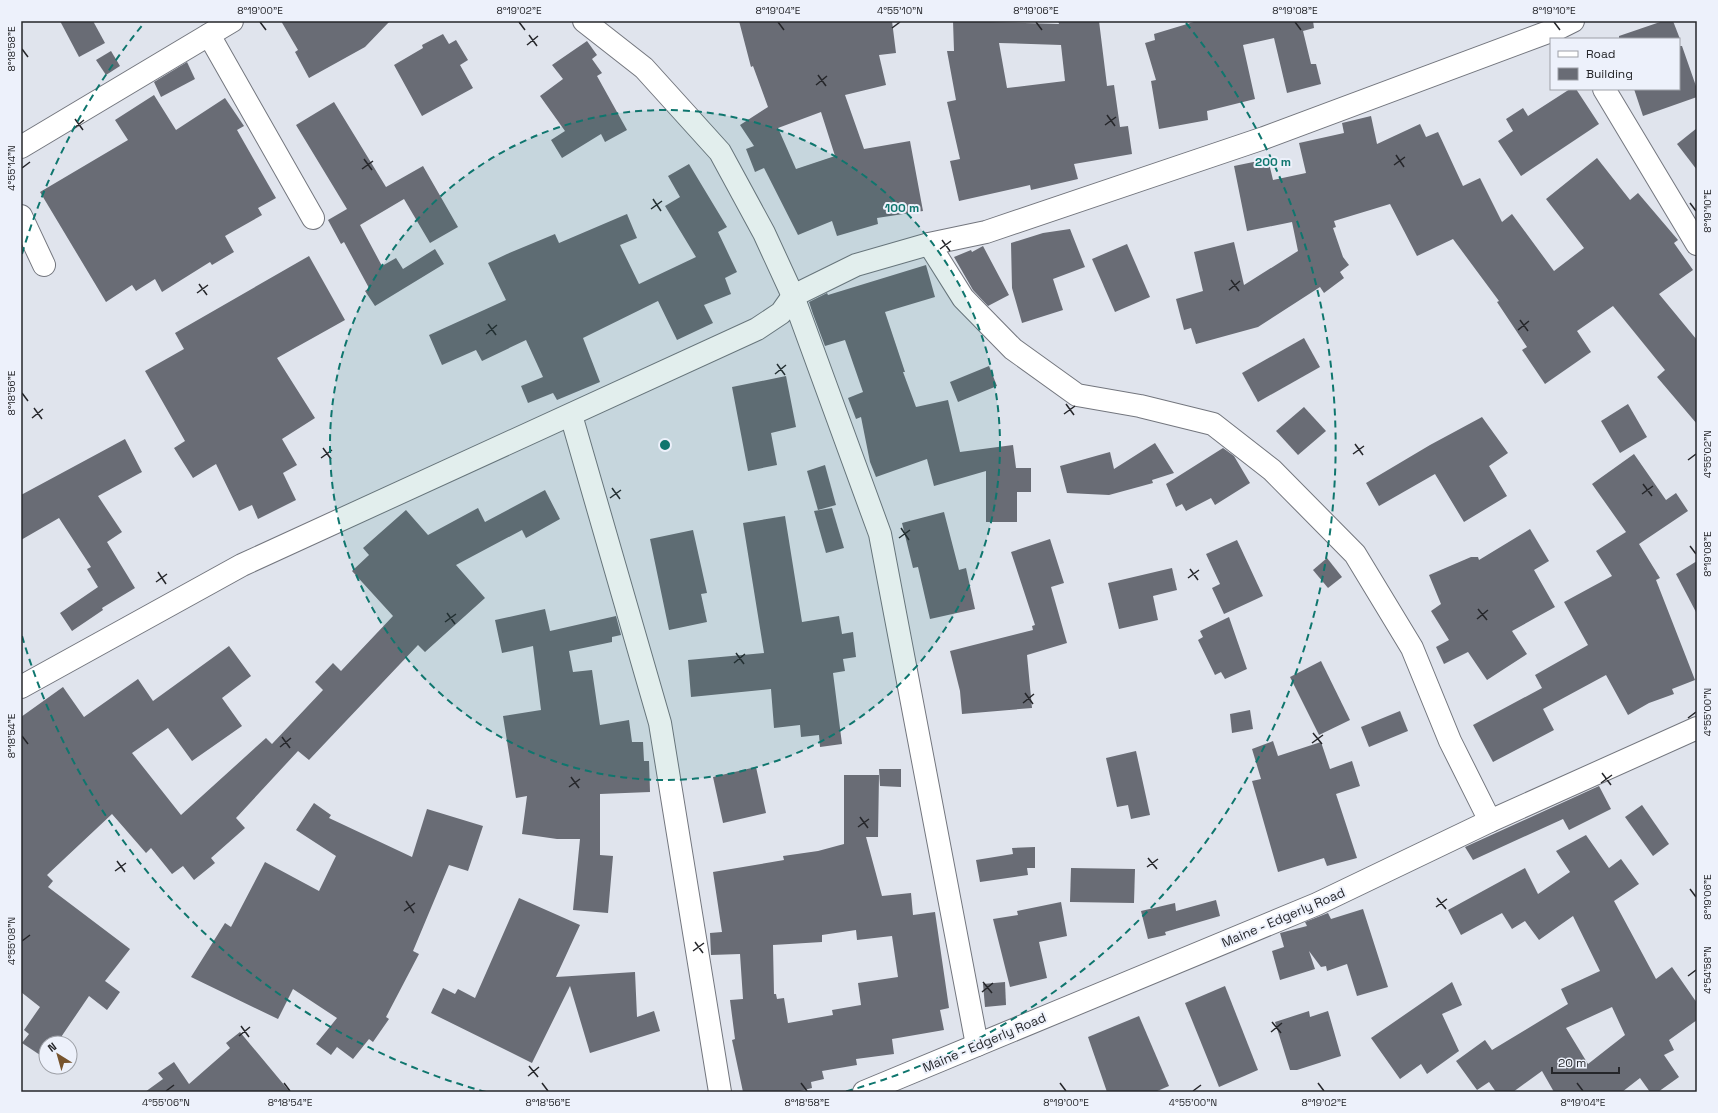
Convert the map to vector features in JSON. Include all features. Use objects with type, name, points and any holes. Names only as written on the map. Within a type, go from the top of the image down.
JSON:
[{"type":"street","points":[[21,147],[232,21]]},
{"type":"street","points":[[584,21],[644,68],[720,152],[764,233],[794,296],[880,534],[977,1044]]},
{"type":"street","points":[[21,687],[242,565],[757,329],[781,313],[794,296],[856,265],[930,244],[986,232],[1264,138],[1567,29]]},
{"type":"street","points":[[209,35],[313,218]]},
{"type":"street","points":[[1605,90],[1697,244]]},
{"type":"street","points":[[21,216],[44,265]]},
{"type":"street","points":[[930,244],[963,298],[1013,349],[1077,395],[1140,406],[1213,424],[1272,470],[1356,554],[1412,648],[1450,741],[1490,821]]},
{"type":"street","points":[[571,415],[660,723],[720,1092]]},
{"type":"street","name":"Maine - Edgerly Road","points":[[864,1092],[1317,904],[1490,821],[1697,728]]},
{"type":"building","points":[[60,21],[93,21],[105,43],[79,57]]},
{"type":"building","points":[[281,21],[390,21],[365,47],[309,78],[295,52],[298,50]]},
{"type":"building","points":[[739,21],[892,21],[896,53],[879,55],[886,85],[845,95],[864,149],[910,141],[923,211],[877,218],[878,224],[837,236],[832,221],[798,235],[764,168],[755,172],[746,149],[754,146],[740,125],[768,107],[753,66],[751,67]],"holes":[[[821,112],[835,156],[796,169],[778,128]]]},
{"type":"building","points":[[953,21],[1059,24],[1058,21],[1099,21],[1107,86],[1114,85],[1120,127],[1128,126],[1132,154],[1074,164],[1078,179],[1031,190],[1030,185],[959,201],[950,161],[960,159],[947,102],[956,100],[947,51],[954,51]],"holes":[[[999,43],[1061,45],[1065,81],[1007,88]]]},
{"type":"building","points":[[1197,21],[1313,21],[1314,28],[1303,31],[1311,64],[1316,64],[1321,84],[1287,93],[1274,38],[1243,45],[1255,99],[1207,111],[1208,120],[1159,129],[1151,81],[1156,80],[1145,43],[1155,40],[1154,34]]},
{"type":"building","points":[[1663,21],[1673,21],[1680,38],[1619,38],[1619,36]]},
{"type":"building","points":[[443,34],[449,44],[456,40],[468,60],[460,65],[473,88],[422,116],[394,65],[423,48],[422,45]]},
{"type":"building","points":[[587,41],[597,55],[592,59],[602,73],[597,76],[627,130],[605,142],[601,134],[562,158],[551,140],[565,131],[540,96],[563,79],[552,65]]},
{"type":"building","points":[[1680,46],[1682,46],[1697,89],[1697,97],[1643,116],[1634,90],[1680,90]]},
{"type":"building","points":[[111,51],[120,66],[106,75],[96,60]]},
{"type":"building","points":[[187,62],[195,79],[161,97],[154,82]]},
{"type":"building","points":[[1568,90],[1577,90],[1599,124],[1521,176],[1498,141],[1513,131],[1506,119],[1523,108],[1528,116]]},
{"type":"building","points":[[154,95],[176,130],[225,98],[244,126],[237,130],[276,198],[258,208],[262,215],[225,236],[234,252],[212,265],[210,262],[162,292],[155,279],[136,291],[132,285],[106,302],[40,192],[128,140],[115,120]]},
{"type":"building","points":[[334,102],[386,187],[423,166],[458,227],[430,243],[404,199],[360,225],[382,266],[396,258],[403,269],[435,249],[444,264],[375,306],[365,291],[369,288],[344,242],[341,244],[328,220],[347,209],[296,125]]},
{"type":"building","points":[[1371,116],[1377,144],[1420,124],[1426,137],[1438,132],[1463,186],[1480,178],[1502,222],[1512,214],[1554,271],[1584,248],[1546,199],[1597,158],[1630,200],[1638,193],[1678,240],[1674,243],[1693,270],[1659,294],[1697,340],[1697,424],[1657,377],[1665,370],[1613,306],[1577,331],[1591,352],[1545,384],[1522,350],[1527,347],[1497,302],[1499,301],[1453,239],[1417,256],[1390,204],[1334,221],[1336,227],[1333,228],[1343,257],[1349,265],[1340,272],[1344,278],[1324,293],[1320,287],[1258,327],[1196,344],[1191,328],[1184,330],[1176,299],[1203,291],[1194,252],[1234,242],[1244,285],[1298,251],[1292,222],[1247,231],[1234,166],[1268,159],[1273,180],[1306,173],[1299,143],[1344,133],[1342,123]]},
{"type":"building","points":[[1697,128],[1697,170],[1677,144]]},
{"type":"building","points":[[689,164],[727,227],[718,232],[737,272],[725,278],[731,294],[704,305],[713,323],[677,340],[658,301],[583,338],[600,382],[557,400],[553,393],[528,403],[521,386],[543,377],[526,340],[482,361],[476,350],[442,365],[429,335],[506,300],[488,263],[507,254],[555,234],[559,243],[627,214],[637,238],[620,245],[639,284],[696,257],[665,206],[680,197],[668,176]]},
{"type":"building","points":[[1070,229],[1085,267],[1053,279],[1063,310],[1022,323],[1012,288],[1011,243],[1043,233]]},
{"type":"building","points":[[1127,244],[1150,297],[1115,312],[1092,259]]},
{"type":"building","points":[[983,246],[1009,295],[988,306],[973,290],[954,257],[971,250],[972,252]]},
{"type":"building","points":[[309,256],[345,320],[277,358],[315,418],[282,439],[297,465],[283,473],[296,500],[258,519],[252,505],[239,511],[216,464],[193,478],[174,448],[185,441],[145,371],[184,349],[175,333]]},
{"type":"building","points":[[926,265],[935,297],[885,312],[905,372],[903,372],[916,407],[948,400],[960,452],[1013,445],[1016,468],[1031,468],[1031,492],[1017,492],[1017,522],[986,522],[986,471],[934,486],[927,459],[876,477],[870,462],[861,417],[856,419],[848,398],[863,392],[845,340],[825,346],[813,314],[809,302],[827,293],[828,295]]},
{"type":"building","points":[[1304,338],[1320,367],[1258,402],[1242,373]]},
{"type":"building","points":[[989,366],[997,386],[958,402],[950,382]]},
{"type":"building","points":[[786,376],[796,427],[771,433],[777,465],[748,471],[732,387]]},
{"type":"building","points":[[1628,404],[1647,437],[1620,453],[1601,421]]},
{"type":"building","points":[[1304,407],[1326,431],[1298,455],[1276,431]]},
{"type":"building","points":[[1482,417],[1508,453],[1489,466],[1507,496],[1464,522],[1435,474],[1379,506],[1366,483],[1430,445]]},
{"type":"building","points":[[125,439],[142,472],[98,496],[122,532],[107,542],[135,588],[102,608],[103,610],[72,631],[60,613],[98,587],[87,569],[91,567],[59,518],[21,540],[21,495]]},
{"type":"building","points":[[1155,443],[1174,473],[1152,480],[1153,483],[1109,495],[1067,493],[1060,466],[1110,452],[1114,469]]},
{"type":"building","points":[[1223,448],[1234,456],[1250,483],[1215,505],[1211,498],[1186,511],[1182,504],[1176,507],[1166,484]]},
{"type":"building","points":[[1634,454],[1666,500],[1676,493],[1688,511],[1639,544],[1660,578],[1656,580],[1695,680],[1672,689],[1674,694],[1649,703],[1628,715],[1606,675],[1543,709],[1554,730],[1493,762],[1473,725],[1542,688],[1535,675],[1588,645],[1564,602],[1612,576],[1596,551],[1626,532],[1592,484]]},
{"type":"building","points":[[825,465],[836,505],[818,510],[807,471]]},
{"type":"building","points":[[545,490],[560,519],[526,538],[522,530],[456,565],[485,598],[425,652],[418,645],[309,760],[298,751],[236,818],[245,828],[211,858],[215,863],[194,880],[183,866],[172,874],[151,848],[146,853],[112,814],[47,875],[53,881],[48,887],[130,949],[105,981],[120,992],[107,1010],[89,996],[62,1035],[38,1035],[38,1054],[22,1043],[29,1034],[24,1030],[40,1007],[21,992],[21,717],[63,687],[84,717],[138,679],[153,701],[229,646],[251,676],[222,698],[242,726],[192,761],[168,728],[132,753],[181,815],[266,738],[272,744],[323,690],[315,682],[333,663],[341,671],[393,616],[352,571],[369,555],[363,548],[406,510],[428,535],[478,508],[485,522]]},
{"type":"building","points":[[832,508],[844,548],[826,553],[814,511]]},
{"type":"building","points":[[944,512],[959,570],[966,568],[975,609],[930,619],[918,567],[913,568],[902,523]]},
{"type":"building","points":[[785,516],[802,622],[839,616],[842,634],[853,632],[856,657],[843,659],[845,671],[833,673],[842,744],[820,747],[819,735],[801,737],[800,725],[774,728],[771,689],[691,697],[688,660],[764,653],[743,523]]},
{"type":"building","points":[[1530,529],[1549,561],[1534,570],[1555,607],[1512,631],[1527,654],[1487,680],[1468,652],[1444,664],[1436,647],[1449,640],[1431,611],[1441,604],[1429,575],[1471,557],[1478,557],[1479,560]]},
{"type":"building","points":[[693,530],[707,593],[701,594],[707,622],[669,630],[650,539]]},
{"type":"building","points":[[1050,539],[1064,583],[1051,587],[1067,643],[1027,655],[1032,708],[962,714],[960,691],[950,651],[1033,630],[1032,626],[1035,625],[1011,552]]},
{"type":"building","points":[[1237,540],[1263,596],[1224,614],[1212,588],[1220,584],[1206,554]]},
{"type":"building","points":[[1327,558],[1342,577],[1328,588],[1313,570]]},
{"type":"building","points":[[1697,561],[1697,614],[1676,574]]},
{"type":"building","points":[[1172,568],[1177,590],[1153,596],[1158,620],[1119,629],[1108,583]]},
{"type":"building","points":[[545,609],[550,631],[616,616],[621,635],[612,637],[612,642],[569,651],[573,672],[592,670],[600,725],[629,720],[632,742],[643,742],[644,761],[649,761],[650,792],[600,794],[600,855],[613,856],[608,913],[573,910],[580,839],[557,839],[522,834],[527,796],[516,798],[503,716],[541,710],[533,646],[502,653],[495,620]]},
{"type":"building","points":[[1229,617],[1247,669],[1225,679],[1221,672],[1215,675],[1198,640],[1203,637],[1200,631]]},
{"type":"building","points":[[1321,661],[1350,720],[1319,735],[1290,677]]},
{"type":"building","points":[[1250,710],[1253,729],[1232,733],[1230,714]]},
{"type":"building","points":[[1400,711],[1408,731],[1369,747],[1361,727]]},
{"type":"building","points":[[1273,741],[1278,756],[1321,742],[1330,769],[1352,761],[1360,786],[1336,794],[1357,858],[1327,866],[1324,858],[1278,872],[1252,781],[1261,779],[1252,749]]},
{"type":"building","points":[[1136,751],[1150,815],[1131,819],[1128,805],[1117,807],[1106,758]]},
{"type":"building","points":[[756,767],[766,813],[723,823],[713,777]]},
{"type":"building","points":[[879,769],[901,769],[901,787],[880,786]]},
{"type":"building","points":[[844,775],[879,775],[878,837],[866,837],[882,896],[911,893],[913,915],[935,912],[949,1008],[940,1010],[944,1030],[892,1039],[894,1054],[856,1059],[857,1065],[822,1071],[824,1079],[811,1082],[812,1088],[796,1092],[743,1092],[732,1040],[735,1039],[730,1000],[743,999],[740,954],[711,955],[710,933],[722,932],[713,872],[784,860],[783,856],[818,851],[844,844]],"holes":[[[856,930],[857,940],[892,936],[898,977],[858,983],[861,1005],[832,1010],[833,1015],[788,1023],[784,998],[777,999],[776,994],[774,994],[773,945],[822,942],[822,935]]]},
{"type":"building","points":[[1599,786],[1611,809],[1569,830],[1563,819],[1473,860],[1465,847]]},
{"type":"building","points":[[314,803],[331,815],[329,818],[412,857],[427,809],[483,826],[468,871],[449,865],[413,951],[419,954],[386,1017],[389,1019],[373,1042],[369,1039],[353,1059],[337,1047],[331,1055],[316,1044],[337,1018],[293,989],[278,1019],[191,977],[225,923],[231,927],[265,862],[319,891],[336,856],[296,830]]},
{"type":"building","points":[[1642,805],[1669,844],[1653,856],[1625,817]]},
{"type":"building","points":[[1586,835],[1609,868],[1621,859],[1639,884],[1614,901],[1656,979],[1672,967],[1697,1003],[1697,1020],[1669,1040],[1674,1050],[1664,1055],[1679,1077],[1658,1092],[1650,1092],[1640,1078],[1622,1092],[1554,1092],[1542,1071],[1513,1092],[1496,1092],[1489,1082],[1477,1090],[1456,1061],[1485,1040],[1492,1050],[1568,1004],[1561,989],[1600,971],[1573,916],[1539,940],[1525,921],[1512,929],[1502,913],[1461,935],[1448,910],[1525,868],[1538,894],[1570,872],[1556,851]],"holes":[[[1612,1007],[1625,1035],[1588,1064],[1566,1028]]]},
{"type":"building","points":[[1035,847],[1035,868],[1027,868],[1028,875],[980,882],[976,860],[1013,854],[1012,848]]},
{"type":"building","points":[[1071,868],[1135,869],[1134,903],[1070,902]]},
{"type":"building","points":[[519,898],[580,925],[556,977],[635,972],[637,1017],[654,1011],[660,1031],[590,1053],[570,986],[532,1063],[431,1013],[443,988],[455,994],[458,989],[475,998]]},
{"type":"building","points":[[1216,900],[1220,916],[1165,932],[1166,935],[1148,939],[1141,911],[1175,903],[1176,911]]},
{"type":"building","points":[[1061,902],[1067,936],[1039,942],[1047,978],[1010,987],[993,919],[1018,915],[1017,911]]},
{"type":"building","points":[[1363,909],[1388,987],[1357,996],[1347,964],[1327,971],[1326,966],[1321,967],[1309,951],[1315,969],[1280,980],[1272,951],[1284,947],[1280,933],[1307,926],[1305,922],[1328,913],[1331,919]]},
{"type":"building","points":[[1005,982],[1006,1005],[985,1007],[983,984]]},
{"type":"building","points":[[1452,982],[1462,1005],[1442,1014],[1459,1051],[1427,1074],[1421,1064],[1400,1079],[1371,1038]]},
{"type":"building","points":[[1225,986],[1258,1070],[1219,1087],[1185,1003]]},
{"type":"building","points":[[1309,1011],[1310,1017],[1328,1011],[1341,1056],[1297,1070],[1290,1070],[1275,1022]]},
{"type":"building","points":[[1139,1016],[1169,1086],[1155,1092],[1107,1092],[1088,1037]]},
{"type":"building","points":[[240,1032],[290,1092],[145,1092],[163,1079],[158,1073],[174,1062],[189,1084],[230,1048],[226,1043]]}]
